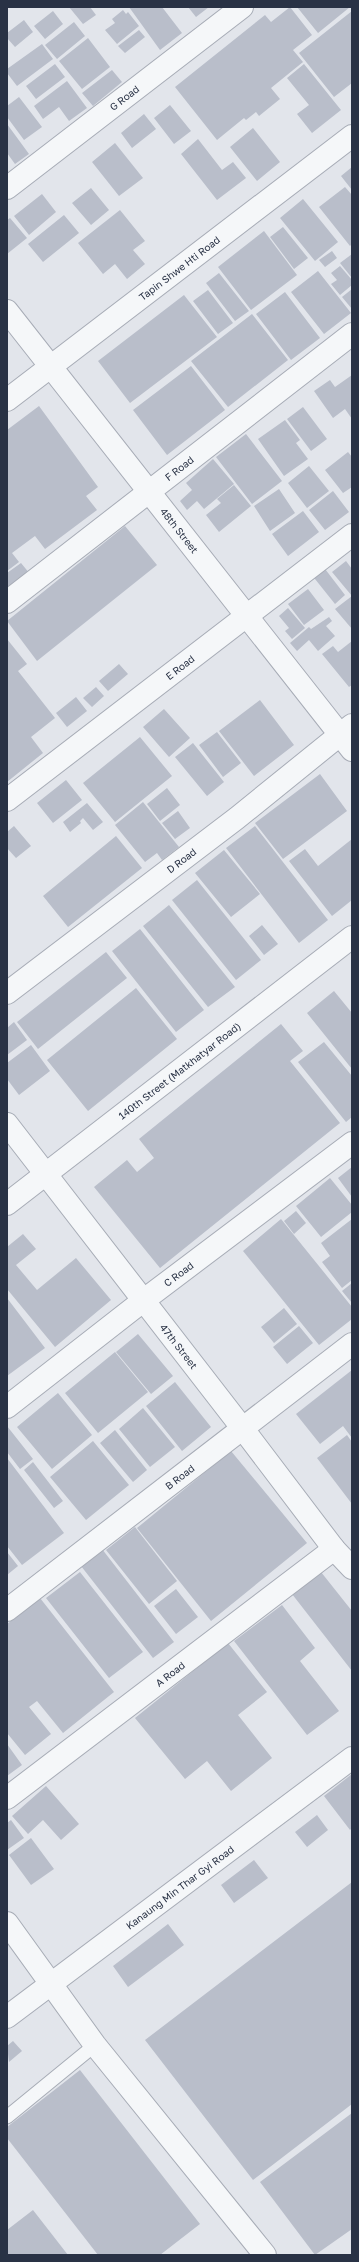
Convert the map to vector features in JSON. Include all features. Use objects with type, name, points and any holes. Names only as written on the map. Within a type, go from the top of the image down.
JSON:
[{"type":"street","name":"G Road","points":[[7,188],[242,7]]},
{"type":"street","name":"Tapin Shwe Hti Road","points":[[7,400],[352,136]]},
{"type":"street","name":"48th Street","points":[[7,311],[247,617],[348,736]]},
{"type":"street","name":"F Road","points":[[7,602],[352,334]]},
{"type":"street","name":"E Road","points":[[7,800],[352,535]]},
{"type":"street","name":"D Road","points":[[7,993],[236,818],[348,736]]},
{"type":"street","name":"140th Street (Matkhatyar Road)","points":[[7,1204],[352,937]]},
{"type":"street","name":"47th Street","points":[[7,1124],[144,1300],[334,1549],[352,1568]]},
{"type":"street","name":"C Road","points":[[7,1407],[144,1300],[352,1143]]},
{"type":"street","name":"B Road","points":[[7,1610],[352,1344]]},
{"type":"street","name":"A Road","points":[[7,1798],[334,1549]]},
{"type":"street","name":"Kanaung Min Thar Gyi Road","points":[[7,2017],[352,1758]]},
{"type":"street","points":[[7,1923],[95,2045],[265,2255]]},
{"type":"lane","points":[[7,2117],[95,2045]]},
{"type":"building","points":[[69,7],[90,7],[96,15],[83,24]]},
{"type":"building","points":[[129,7],[162,7],[182,33],[160,50]]},
{"type":"building","points":[[188,7],[209,7],[196,17]]},
{"type":"building","points":[[290,7],[312,35],[293,50],[303,62],[271,88],[280,99],[259,116],[256,112],[246,120],[244,118],[217,140],[175,87],[265,15],[271,22]]},
{"type":"building","points":[[297,7],[350,7],[318,33]]},
{"type":"building","points":[[123,10],[126,14],[128,12],[139,26],[117,44],[105,30],[115,23],[112,19]]},
{"type":"building","points":[[53,11],[63,24],[45,39],[34,26]]},
{"type":"building","points":[[352,11],[352,83],[334,97],[299,53]]},
{"type":"building","points":[[24,20],[33,32],[15,47],[7,38],[7,33]]},
{"type":"building","points":[[74,22],[85,36],[57,59],[45,45]]},
{"type":"building","points":[[139,30],[145,37],[125,53],[118,46]]},
{"type":"building","points":[[88,38],[110,67],[82,89],[59,61]]},
{"type":"building","points":[[42,44],[53,59],[17,86],[7,73],[7,69]]},
{"type":"building","points":[[55,64],[65,77],[36,99],[26,86]]},
{"type":"building","points":[[304,64],[341,110],[312,133],[297,114],[309,105],[287,78]]},
{"type":"building","points":[[112,70],[122,82],[93,106],[82,93]]},
{"type":"building","points":[[67,81],[87,108],[69,121],[59,107],[43,119],[34,106]]},
{"type":"building","points":[[19,97],[42,127],[24,140],[7,117],[7,106]]},
{"type":"building","points":[[170,105],[191,131],[174,144],[154,118]]},
{"type":"building","points":[[144,114],[156,129],[132,148],[121,133]]},
{"type":"building","points":[[7,124],[29,154],[15,164],[7,153]]},
{"type":"building","points":[[253,128],[280,162],[257,181],[230,147]]},
{"type":"building","points":[[198,139],[222,170],[233,162],[246,178],[217,200],[181,154]]},
{"type":"building","points":[[115,143],[143,178],[119,196],[92,162]]},
{"type":"building","points":[[352,167],[352,190],[341,176]]},
{"type":"building","points":[[345,187],[352,195],[352,244],[350,246],[319,207]]},
{"type":"building","points":[[91,188],[109,210],[91,225],[72,203]]},
{"type":"building","points":[[42,194],[56,212],[29,235],[14,216]]},
{"type":"building","points":[[303,199],[338,242],[315,261],[280,218]]},
{"type":"building","points":[[120,210],[145,241],[133,250],[145,264],[127,279],[115,264],[103,274],[78,243]]},
{"type":"building","points":[[64,215],[79,233],[43,262],[28,244]]},
{"type":"building","points":[[10,218],[27,238],[7,254],[7,220]]},
{"type":"building","points":[[283,227],[308,258],[294,269],[270,237]]},
{"type":"building","points":[[264,231],[297,275],[251,310],[218,267]]},
{"type":"building","points":[[332,251],[337,258],[325,267],[319,260]]},
{"type":"building","points":[[352,254],[352,278],[340,263]]},
{"type":"building","points":[[340,266],[352,280],[352,285],[340,295],[331,284],[337,280],[331,273]]},
{"type":"building","points":[[318,271],[351,313],[324,334],[291,292]]},
{"type":"building","points":[[219,273],[249,311],[235,321],[206,283]]},
{"type":"building","points":[[352,289],[352,309],[342,297]]},
{"type":"building","points":[[208,290],[233,323],[218,334],[193,301]]},
{"type":"building","points":[[285,292],[320,338],[291,360],[256,314]]},
{"type":"building","points":[[184,295],[217,337],[130,403],[98,361]]},
{"type":"building","points":[[252,314],[288,360],[228,407],[191,361]]},
{"type":"building","points":[[191,366],[225,410],[167,455],[133,410]]},
{"type":"building","points":[[352,375],[352,419],[345,409],[333,418],[314,391],[330,380],[335,387]]},
{"type":"building","points":[[39,406],[98,487],[86,496],[97,510],[45,549],[35,536],[12,553],[19,562],[7,571],[7,430]]},
{"type":"building","points":[[303,407],[327,439],[311,451],[287,419]]},
{"type":"building","points":[[285,420],[300,440],[296,443],[308,459],[284,476],[258,439]]},
{"type":"building","points":[[246,434],[282,481],[252,504],[216,457]]},
{"type":"building","points":[[348,452],[352,457],[352,487],[343,493],[325,470]]},
{"type":"building","points":[[213,459],[234,484],[204,509],[197,501],[187,510],[180,501],[192,490],[186,483]]},
{"type":"building","points":[[309,466],[329,491],[307,508],[288,483]]},
{"type":"building","points":[[234,485],[251,506],[219,532],[206,515],[221,503],[217,499]]},
{"type":"building","points":[[279,489],[295,513],[270,531],[254,506]]},
{"type":"building","points":[[333,491],[349,512],[325,530],[309,510]]},
{"type":"building","points":[[303,511],[319,532],[288,556],[272,534]]},
{"type":"building","points":[[125,526],[157,565],[37,661],[7,621]]},
{"type":"building","points":[[346,561],[352,569],[352,596],[332,572]]},
{"type":"building","points":[[21,563],[30,574],[7,592],[7,573]]},
{"type":"building","points":[[322,565],[345,595],[335,604],[311,574]]},
{"type":"building","points":[[308,589],[324,610],[304,625],[288,604]]},
{"type":"building","points":[[352,596],[352,629],[335,609]]},
{"type":"building","points":[[288,608],[305,628],[292,639],[285,631],[289,628],[279,616]]},
{"type":"building","points":[[329,617],[332,621],[326,626],[335,636],[318,651],[309,640],[297,651],[290,643],[309,627],[311,629]]},
{"type":"building","points":[[7,639],[27,664],[18,671],[55,718],[31,737],[43,753],[7,782]]},
{"type":"building","points":[[352,641],[352,685],[349,687],[322,654],[333,646],[338,652]]},
{"type":"building","points":[[119,664],[128,674],[108,691],[99,681]]},
{"type":"building","points":[[96,687],[104,696],[92,707],[83,698]]},
{"type":"building","points":[[76,697],[87,711],[67,727],[56,713]]},
{"type":"building","points":[[260,700],[294,745],[254,776],[219,731]]},
{"type":"building","points":[[164,709],[190,738],[169,757],[143,727]]},
{"type":"building","points":[[217,732],[241,763],[223,777],[199,745]]},
{"type":"building","points":[[140,737],[172,776],[115,822],[83,783]]},
{"type":"building","points":[[193,743],[224,782],[207,796],[175,757]]},
{"type":"building","points":[[320,774],[347,811],[283,859],[255,823]]},
{"type":"building","points":[[66,780],[82,800],[53,823],[37,803]]},
{"type":"building","points":[[167,788],[180,805],[160,821],[147,804]]},
{"type":"building","points":[[143,802],[179,847],[162,860],[157,853],[145,862],[115,825]]},
{"type":"building","points":[[87,803],[103,822],[93,830],[83,818],[80,821],[81,823],[70,832],[63,822]]},
{"type":"building","points":[[178,811],[190,828],[175,839],[162,823]]},
{"type":"building","points":[[14,826],[31,846],[16,858],[7,848],[7,832]]},
{"type":"building","points":[[255,826],[328,920],[299,943],[226,848]]},
{"type":"building","points":[[116,836],[142,868],[68,927],[43,896]]},
{"type":"building","points":[[352,839],[352,900],[332,916],[289,861],[305,849],[318,866]]},
{"type":"building","points":[[224,850],[260,894],[231,917],[195,873]]},
{"type":"building","points":[[197,880],[261,960],[236,980],[172,900]]},
{"type":"building","points":[[169,905],[235,987],[208,1007],[143,926]]},
{"type":"building","points":[[262,925],[278,944],[264,955],[249,936]]},
{"type":"building","points":[[140,929],[204,1010],[176,1032],[112,951]]},
{"type":"building","points":[[106,952],[127,978],[38,1049],[17,1022]]},
{"type":"building","points":[[136,988],[177,1039],[88,1111],[47,1060]]},
{"type":"building","points":[[334,991],[352,1013],[352,1069],[307,1013]]},
{"type":"building","points":[[14,1022],[27,1040],[7,1055],[7,1028]]},
{"type":"building","points":[[281,1024],[303,1051],[290,1061],[340,1123],[160,1268],[94,1187],[127,1160],[137,1172],[154,1158],[139,1139]]},
{"type":"building","points":[[324,1042],[352,1076],[352,1117],[346,1122],[298,1062]]},
{"type":"building","points":[[31,1045],[50,1071],[19,1095],[7,1079],[7,1063]]},
{"type":"building","points":[[352,1167],[352,1197],[338,1178]]},
{"type":"building","points":[[330,1178],[352,1205],[352,1212],[321,1237],[296,1206]]},
{"type":"building","points":[[296,1211],[306,1223],[294,1234],[284,1221]]},
{"type":"building","points":[[281,1219],[352,1307],[352,1319],[319,1345],[243,1251]]},
{"type":"building","points":[[352,1219],[352,1280],[342,1288],[322,1262],[330,1256],[321,1243]]},
{"type":"building","points":[[23,1234],[36,1249],[16,1265],[37,1290],[76,1258],[111,1300],[55,1347],[7,1289],[7,1247]]},
{"type":"building","points":[[352,1283],[352,1303],[342,1291]]},
{"type":"building","points":[[7,1298],[45,1348],[7,1376]]},
{"type":"building","points":[[284,1308],[297,1324],[274,1343],[261,1327]]},
{"type":"building","points":[[299,1326],[313,1343],[287,1364],[273,1347]]},
{"type":"building","points":[[138,1334],[173,1376],[151,1394],[116,1352]]},
{"type":"building","points":[[115,1352],[148,1392],[98,1433],[65,1393]]},
{"type":"building","points":[[352,1370],[352,1438],[343,1426],[320,1444],[296,1414]]},
{"type":"building","points":[[175,1382],[211,1427],[182,1451],[146,1406]]},
{"type":"building","points":[[58,1393],[92,1435],[52,1469],[17,1427]]},
{"type":"building","points":[[143,1408],[175,1447],[150,1467],[119,1429]]},
{"type":"building","points":[[7,1426],[33,1459],[20,1469],[7,1452]]},
{"type":"building","points":[[115,1430],[147,1470],[133,1482],[100,1443]]},
{"type":"building","points":[[347,1435],[352,1442],[352,1504],[317,1458]]},
{"type":"building","points":[[93,1441],[129,1485],[86,1520],[50,1477]]},
{"type":"building","points":[[231,1451],[307,1543],[211,1621],[137,1528]]},
{"type":"building","points":[[7,1458],[64,1533],[22,1565],[7,1546]]},
{"type":"building","points":[[33,1462],[63,1501],[54,1508],[24,1470]]},
{"type":"building","points":[[135,1527],[177,1581],[149,1604],[106,1550]]},
{"type":"building","points":[[102,1549],[174,1642],[153,1658],[81,1566]]},
{"type":"building","points":[[7,1552],[18,1566],[7,1575]]},
{"type":"building","points":[[80,1572],[143,1652],[109,1678],[46,1598]]},
{"type":"building","points":[[321,1572],[352,1611],[352,1671],[292,1594]]},
{"type":"building","points":[[176,1589],[198,1617],[176,1634],[154,1606]]},
{"type":"building","points":[[40,1598],[114,1692],[63,1733],[37,1701],[29,1707],[51,1734],[25,1755],[7,1733],[7,1624]]},
{"type":"building","points":[[282,1605],[315,1648],[300,1661],[339,1711],[307,1735],[234,1641]]},
{"type":"building","points":[[228,1643],[267,1692],[238,1715],[272,1758],[231,1791],[207,1761],[185,1779],[135,1718]]},
{"type":"building","points":[[7,1744],[22,1765],[7,1776]]},
{"type":"building","points":[[352,1774],[352,1828],[350,1830],[324,1796]]},
{"type":"building","points":[[46,1786],[79,1824],[61,1840],[43,1820],[28,1834],[12,1816]]},
{"type":"building","points":[[317,1815],[328,1830],[307,1847],[295,1832]]},
{"type":"building","points":[[11,1820],[24,1838],[7,1850],[7,1823]]},
{"type":"building","points":[[31,1838],[54,1869],[31,1885],[9,1855]]},
{"type":"building","points":[[254,1860],[268,1878],[234,1903],[221,1885]]},
{"type":"building","points":[[352,1882],[352,2104],[253,2180],[145,2040]]},
{"type":"building","points":[[168,1924],[184,1945],[128,1987],[113,1966]]},
{"type":"building","points":[[13,2041],[22,2051],[9,2062],[7,2046]]},
{"type":"building","points":[[80,2070],[200,2224],[160,2255],[98,2255],[7,2138],[7,2127]]},
{"type":"building","points":[[352,2113],[352,2229],[315,2255],[260,2182]]},
{"type":"building","points":[[33,2210],[68,2255],[7,2255],[7,2230]]}]
